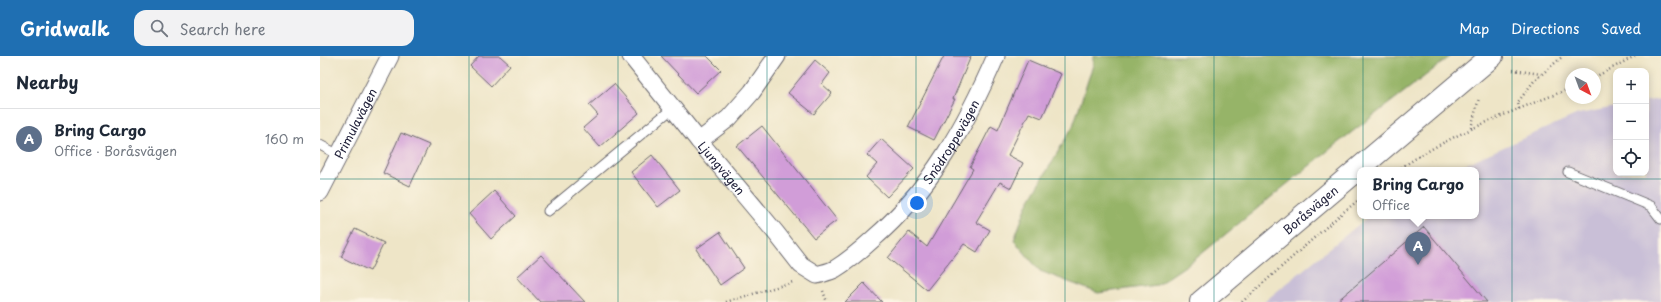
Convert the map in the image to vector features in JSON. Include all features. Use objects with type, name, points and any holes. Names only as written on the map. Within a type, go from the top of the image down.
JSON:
[{"type":"street","name":"Primulavägen","points":[[320,192],[390,56]]},
{"type":"street","name":"Ljungvägen","points":[[632,56],[699,141],[776,232],[800,265],[817,275]]},
{"type":"street","points":[[699,141],[729,118],[752,92],[777,56]]},
{"type":"street","name":"Snödroppevägen","points":[[817,275],[834,270],[859,251],[886,228],[910,203],[934,173],[957,135],[985,81],[996,56]]},
{"type":"street","name":"Boråsvägen","points":[[1361,167],[1492,56]]},
{"type":"street","name":"Boråsvägen","points":[[1201,302],[1357,170]]},
{"type":"lane","points":[[548,211],[673,108]]},
{"type":"lane","points":[[320,145],[339,155]]},
{"type":"lane","points":[[1568,172],[1651,206],[1661,219]]},
{"type":"path","points":[[1518,109],[1518,102],[1541,74],[1563,56]]},
{"type":"path","points":[[1601,74],[1615,68],[1634,56]]},
{"type":"path","points":[[1514,70],[1541,74]]},
{"type":"path","points":[[1402,167],[1471,128],[1565,90]]},
{"type":"path","points":[[1471,128],[1479,98]]},
{"type":"path","points":[[1242,302],[1357,201]]},
{"type":"path","points":[[726,302],[817,275]]},
{"type":"shaded area","points":[[1661,99],[1661,302],[1264,302],[1365,219],[1479,219],[1479,167],[1459,167],[1578,114],[1613,108],[1613,176],[1649,176],[1649,101]]},
{"type":"green space","points":[[1093,56],[1451,56],[1335,145],[1194,260],[1157,285],[1098,293],[1040,271],[1014,240],[1027,205],[1073,126],[1093,65]]},
{"type":"building","points":[[479,56],[500,56],[510,65],[491,86],[470,66]]},
{"type":"building","points":[[661,56],[707,56],[721,70],[696,93]]},
{"type":"building","points":[[944,56],[971,56],[953,99],[955,99],[934,140],[908,127]]},
{"type":"building","points":[[815,60],[830,73],[822,84],[832,93],[814,114],[788,93]]},
{"type":"building","points":[[1028,60],[1061,74],[1042,118],[1029,113],[1008,155],[1023,163],[1011,188],[1000,182],[976,222],[990,230],[977,252],[964,244],[927,290],[888,258],[909,232],[927,247],[973,169],[970,167],[991,126],[998,130]]},
{"type":"building","points":[[614,84],[639,113],[600,147],[583,128],[598,115],[589,105]]},
{"type":"building","points":[[762,126],[837,220],[814,238],[737,146]]},
{"type":"building","points":[[401,133],[429,145],[410,186],[383,173]]},
{"type":"building","points":[[881,139],[914,169],[887,197],[866,177],[877,164],[867,155]]},
{"type":"building","points":[[652,155],[680,190],[658,207],[631,172]]},
{"type":"building","points":[[494,191],[516,216],[491,239],[469,214]]},
{"type":"building","points":[[1424,227],[1487,302],[1336,302]]},
{"type":"building","points":[[355,229],[384,243],[370,271],[341,257]]},
{"type":"building","points":[[720,232],[744,268],[720,285],[696,249]]},
{"type":"building","points":[[541,255],[585,302],[540,302],[517,277]]},
{"type":"building","points":[[864,283],[882,302],[845,302]]},
{"type":"place","name":"Bring Cargo","points":[[1418,265]]}]
